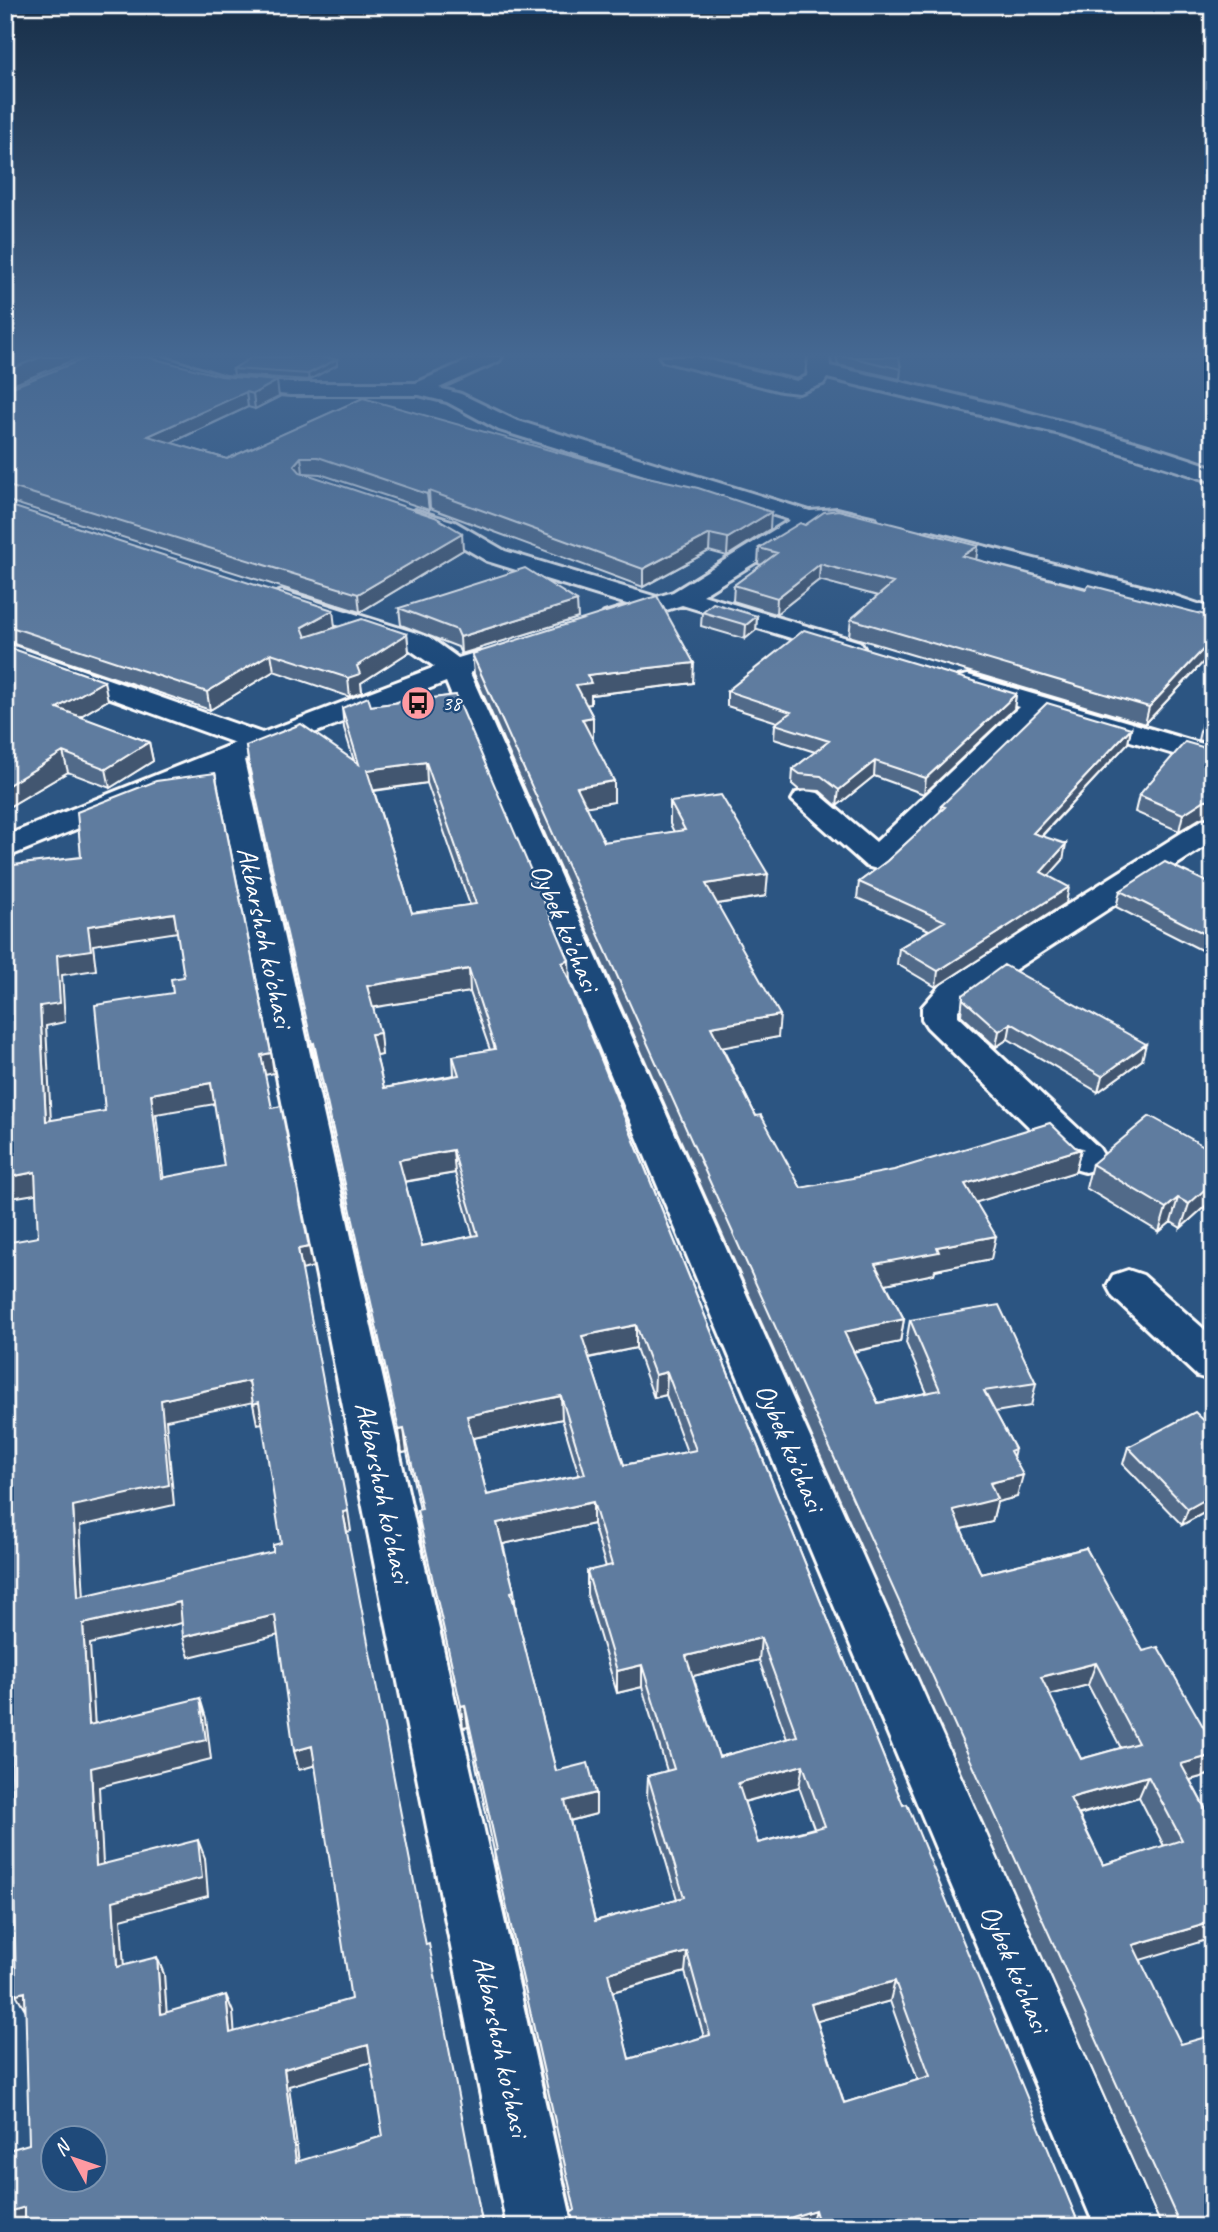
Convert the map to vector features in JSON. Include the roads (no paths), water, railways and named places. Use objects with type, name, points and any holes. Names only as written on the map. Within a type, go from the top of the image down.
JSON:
[{"type":"street","points":[[624,461],[809,518],[836,516],[1151,596],[1213,618]]},
{"type":"street","points":[[1175,461],[1213,475]]},
{"type":"street","points":[[397,510],[446,527],[496,556],[880,657]]},
{"type":"street","points":[[594,624],[669,601],[809,518]]},
{"type":"street","points":[[264,593],[419,643],[454,668]]},
{"type":"street","points":[[5,651],[245,750]]},
{"type":"street","points":[[5,848],[454,668],[505,652]]},
{"type":"street","name":"Oybek ko'chasi","points":[[454,668],[1128,2227]]},
{"type":"street","points":[[946,677],[1213,757]]},
{"type":"street","points":[[807,800],[877,859],[1038,705]]},
{"type":"street","name":"Akbarshoh ko'chasi","points":[[245,750],[540,2227]]},
{"type":"street","points":[[5,816],[44,832]]},
{"type":"street","points":[[1085,1158],[940,1019],[940,1007],[972,981],[1213,827]]},
{"type":"street","points":[[1128,1286],[1213,1364]]},
{"type":"place","name":"38","points":[[418,703]]}]
